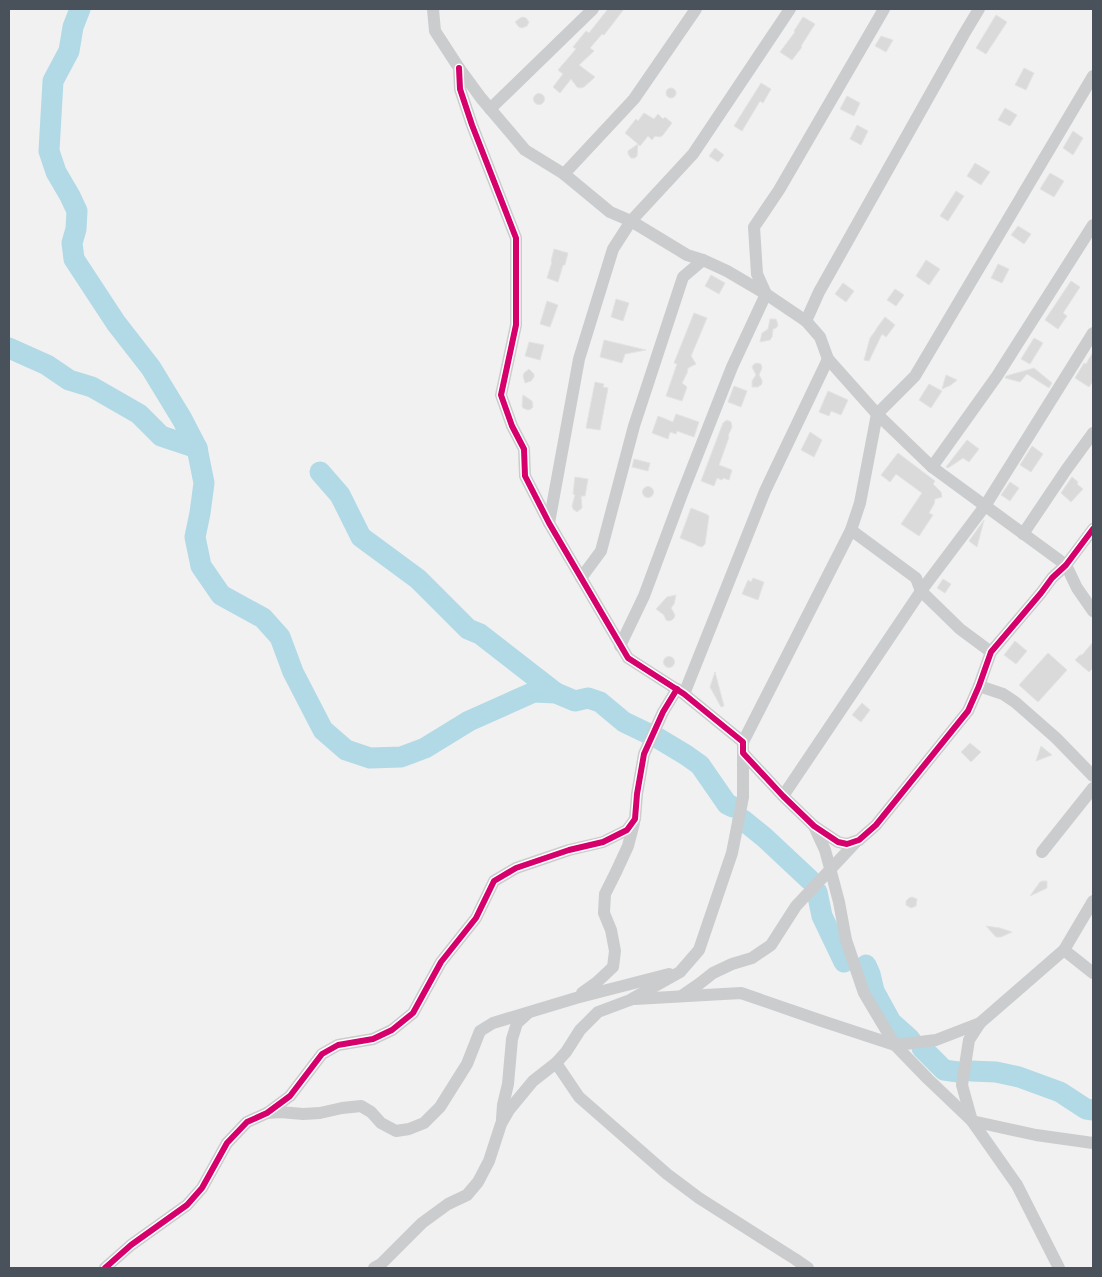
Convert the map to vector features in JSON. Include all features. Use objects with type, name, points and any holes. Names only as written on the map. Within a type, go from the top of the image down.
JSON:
[{"type":"street","points":[[433,9],[435,31],[459,68],[490,109],[525,150],[564,174],[610,212],[631,221],[687,255],[727,271],[806,321],[820,337],[828,359],[877,414],[932,467],[1066,565],[1077,588],[1093,612]]},
{"type":"street","points":[[490,109],[593,9]]},
{"type":"street","points":[[564,174],[634,99],[696,9]]},
{"type":"street","points":[[549,523],[579,359],[613,248],[631,221],[694,154],[790,9]]},
{"type":"street","points":[[620,646],[644,596],[732,367],[766,294],[757,274],[754,227],[779,190],[884,9]]},
{"type":"street","points":[[806,321],[819,292],[979,9]]},
{"type":"street","points":[[459,68],[460,89],[466,107],[516,238],[516,324],[501,395],[512,426],[524,450],[526,476],[549,523],[628,658],[680,691],[743,747],[783,796],[814,826],[838,842],[847,844],[859,840]]},
{"type":"street","points":[[501,1124],[509,1110],[533,1081],[556,1063],[566,1052],[580,1030],[598,1012],[630,1000],[680,972],[698,950],[732,853],[743,797],[743,747],[851,530],[860,503],[877,414],[915,376],[1093,76]]},
{"type":"street","points":[[932,467],[997,376],[1093,225]]},
{"type":"street","points":[[581,578],[601,551],[634,426],[683,277],[703,260]]},
{"type":"street","points":[[783,796],[921,591],[985,506],[1093,333]]},
{"type":"street","points":[[576,998],[613,967],[615,951],[611,930],[604,913],[605,894],[628,846],[635,819],[644,754],[663,712],[680,691],[765,491],[828,359]]},
{"type":"street","points":[[1023,534],[1093,433]]},
{"type":"street","points":[[681,996],[713,973],[732,964],[752,958],[771,945],[796,906],[830,868],[876,825],[968,711],[980,686],[990,652],[1052,578],[1066,565],[1093,529]]},
{"type":"street","points":[[851,530],[916,578],[921,591],[960,629],[990,652]]},
{"type":"street","points":[[980,686],[1003,694],[1015,702],[1056,738],[1093,776]]},
{"type":"street","points":[[1042,852],[1093,788]]},
{"type":"street","points":[[105,1268],[131,1245],[187,1205],[202,1188],[227,1143],[247,1122],[267,1112],[290,1096],[322,1054],[338,1045],[373,1039],[392,1030],[413,1013],[441,962],[476,918],[494,881],[516,868],[569,850],[603,842],[627,830],[635,819]]},
{"type":"street","points":[[814,826],[825,850],[839,902],[846,940],[864,993],[896,1045],[972,1121],[1018,1185],[1060,1268]]},
{"type":"street","points":[[972,1121],[962,1085],[969,1040],[980,1023],[1064,950],[1093,901]]},
{"type":"street","points":[[1064,950],[1093,973]]},
{"type":"street","points":[[267,1112],[303,1114],[361,1106],[372,1112],[381,1124],[396,1131],[424,1124],[440,1107],[467,1064],[480,1031],[493,1023],[576,998],[680,972]]},
{"type":"street","points":[[630,1000],[741,993],[896,1045],[936,1040],[980,1023]]},
{"type":"street","points":[[374,1268],[381,1264],[422,1223],[448,1204],[467,1195],[478,1182],[490,1161],[501,1124],[508,1084],[512,1039],[517,1023],[528,1012]]},
{"type":"street","points":[[556,1063],[579,1098],[667,1174],[699,1198],[808,1268]]},
{"type":"street","points":[[972,1121],[1036,1135],[1093,1144]]},
{"type":"building","points":[[608,9],[624,9],[604,35],[602,34],[590,48],[594,51],[579,65],[595,77],[584,87],[580,88],[571,79],[560,93],[553,87],[563,74],[558,70],[576,49],[573,47],[586,31],[589,33]]},
{"type":"building","points":[[996,15],[1007,22],[986,54],[976,48]]},
{"type":"building","points":[[523,17],[529,22],[527,26],[522,28],[515,22]]},
{"type":"building","points":[[803,17],[815,24],[792,60],[780,52],[795,32]]},
{"type":"building","points":[[881,36],[893,40],[886,52],[875,46]]},
{"type":"building","points":[[1024,68],[1034,73],[1026,90],[1015,85]]},
{"type":"building","points":[[761,83],[771,89],[763,103],[760,101],[742,131],[734,126]]},
{"type":"building","points":[[669,88],[673,88],[676,93],[675,97],[669,98],[666,95],[666,91]]},
{"type":"building","points":[[539,93],[545,99],[539,105],[533,99]]},
{"type":"building","points":[[847,96],[860,103],[854,116],[840,109]]},
{"type":"building","points":[[1005,108],[1017,115],[1010,126],[998,120]]},
{"type":"building","points":[[644,113],[654,119],[658,114],[663,119],[665,117],[672,123],[663,135],[660,137],[655,136],[652,140],[648,136],[640,146],[625,133],[636,119],[638,121]]},
{"type":"building","points":[[857,125],[868,131],[861,145],[850,139]]},
{"type":"building","points":[[1073,131],[1083,138],[1073,155],[1063,148]]},
{"type":"building","points":[[638,144],[637,156],[631,158],[628,151]]},
{"type":"building","points":[[715,148],[724,155],[718,162],[709,156]]},
{"type":"building","points":[[975,163],[990,172],[981,185],[967,176]]},
{"type":"building","points":[[1050,173],[1064,181],[1054,197],[1040,189]]},
{"type":"building","points":[[956,191],[964,196],[948,221],[940,216]]},
{"type":"building","points":[[1018,226],[1031,234],[1024,244],[1011,235]]},
{"type":"building","points":[[554,249],[568,253],[558,282],[547,278]]},
{"type":"building","points":[[926,260],[940,269],[929,285],[916,276]]},
{"type":"building","points":[[998,264],[1009,269],[1002,283],[991,278]]},
{"type":"building","points":[[711,275],[725,283],[719,294],[705,286]]},
{"type":"building","points":[[1071,281],[1080,287],[1063,313],[1067,316],[1058,329],[1045,320]]},
{"type":"building","points":[[843,283],[854,291],[846,302],[835,294]]},
{"type":"building","points":[[895,289],[904,295],[896,306],[887,300]]},
{"type":"building","points":[[616,299],[629,303],[623,321],[611,317]]},
{"type":"building","points":[[547,301],[558,305],[550,327],[540,324]]},
{"type":"building","points":[[694,313],[707,318],[691,356],[696,364],[688,368],[682,383],[687,387],[682,401],[666,396],[677,364],[674,363]]},
{"type":"building","points":[[885,317],[895,325],[886,337],[882,334],[869,361],[864,360],[870,338]]},
{"type":"building","points":[[770,319],[776,319],[778,325],[773,329],[770,340],[760,342],[762,333],[768,329]]},
{"type":"building","points":[[1034,338],[1043,343],[1030,364],[1021,359]]},
{"type":"building","points":[[604,340],[646,350],[625,354],[622,363],[600,357]]},
{"type":"building","points":[[529,342],[544,345],[540,360],[525,356]]},
{"type":"building","points":[[1093,352],[1093,381],[1089,387],[1075,378]]},
{"type":"building","points":[[757,363],[761,364],[762,368],[759,375],[762,384],[758,387],[752,387],[752,381],[756,375],[752,367]]},
{"type":"building","points":[[1034,368],[1052,383],[1049,388],[1027,374],[1020,382],[1005,378],[1006,376]]},
{"type":"building","points":[[529,369],[534,374],[534,377],[531,381],[525,383],[523,376]]},
{"type":"building","points":[[946,375],[957,380],[942,389]]},
{"type":"building","points":[[595,382],[604,384],[603,387],[608,388],[600,430],[586,428]]},
{"type":"building","points":[[929,384],[942,391],[931,408],[919,400]]},
{"type":"building","points":[[734,386],[747,391],[741,407],[728,402]]},
{"type":"building","points":[[828,391],[848,400],[841,415],[831,411],[829,416],[819,412]]},
{"type":"building","points":[[523,395],[532,401],[533,407],[531,409],[523,408]]},
{"type":"building","points":[[676,414],[699,422],[694,437],[677,431],[676,434],[670,432],[668,439],[652,433],[658,416],[673,422]]},
{"type":"building","points":[[727,420],[731,422],[732,427],[719,465],[732,470],[729,480],[717,478],[714,486],[701,481],[723,423]]},
{"type":"building","points":[[810,432],[822,440],[814,457],[801,450]]},
{"type":"building","points":[[967,440],[979,449],[969,462],[963,458],[948,468],[946,467]]},
{"type":"building","points":[[1032,446],[1043,454],[1031,472],[1020,465]]},
{"type":"building","points":[[898,453],[935,481],[933,484],[941,492],[942,497],[935,499],[929,513],[933,515],[919,536],[901,524],[922,493],[896,474],[890,482],[881,475]]},
{"type":"building","points":[[634,459],[650,463],[648,471],[632,467]]},
{"type":"building","points":[[575,477],[588,479],[585,496],[581,496],[582,508],[577,512],[572,506],[575,495],[573,494]]},
{"type":"building","points":[[1072,477],[1083,489],[1071,502],[1061,493]]},
{"type":"building","points":[[1010,482],[1019,488],[1010,501],[1001,495]]},
{"type":"building","points":[[646,487],[650,487],[653,492],[652,496],[646,497],[643,494],[643,490]]},
{"type":"building","points":[[691,508],[709,516],[705,544],[702,547],[680,538]]},
{"type":"building","points":[[984,520],[977,547],[969,541]]},
{"type":"building","points":[[753,578],[764,582],[758,600],[742,594],[748,580],[751,582]]},
{"type":"building","points":[[943,579],[951,584],[945,593],[937,588]]},
{"type":"building","points":[[676,595],[671,608],[675,615],[674,618],[669,621],[666,620],[664,615],[656,609],[667,597]]},
{"type":"building","points":[[1015,641],[1027,651],[1016,664],[1004,655]]},
{"type":"building","points":[[1093,642],[1093,668],[1089,672],[1075,660]]},
{"type":"building","points":[[1048,653],[1067,670],[1038,702],[1019,685]]},
{"type":"building","points":[[669,656],[675,662],[669,668],[663,662]]},
{"type":"building","points":[[715,672],[724,706],[721,707],[710,687]]},
{"type":"building","points":[[862,703],[870,710],[861,722],[852,715]]},
{"type":"building","points":[[970,743],[981,752],[971,762],[961,752]]},
{"type":"building","points":[[1041,746],[1052,755],[1036,761]]},
{"type":"building","points":[[1047,881],[1047,888],[1030,896],[1040,882]]},
{"type":"building","points":[[912,897],[917,899],[916,906],[911,908],[906,905],[906,901]]},
{"type":"building","points":[[986,926],[1000,928],[1012,932],[996,937]]},
{"type":"waterway","points":[[80,9],[73,27],[69,51],[53,81],[49,151],[56,172],[77,211],[76,229],[72,243],[74,259],[116,323],[151,368],[197,448],[204,483],[195,537],[201,566],[221,595],[263,618],[280,637],[293,672],[323,730],[346,750],[370,758],[401,757],[425,748],[469,721],[534,692],[556,693],[575,701],[588,698],[600,702],[624,722],[649,734]]},
{"type":"waterway","points":[[9,348],[47,365],[69,380],[92,387],[139,414],[161,436],[197,448]]},
{"type":"waterway","points":[[320,472],[340,495],[361,537],[418,579],[468,629],[480,634],[556,693]]},
{"type":"waterway","points":[[656,737],[700,765],[727,804],[733,807]]},
{"type":"waterway","points":[[743,820],[810,880]]},
{"type":"waterway","points":[[817,892],[822,916],[844,962]]},
{"type":"waterway","points":[[866,965],[874,991],[891,1022],[910,1039]]},
{"type":"waterway","points":[[922,1048],[944,1070],[958,1072]]},
{"type":"waterway","points":[[971,1071],[996,1072],[1019,1077],[1060,1092],[1086,1109],[1093,1110]]},
{"type":"cycle path","points":[[459,68],[460,89],[472,125],[516,238],[516,325],[501,395],[512,426],[524,449],[525,476],[549,523],[628,658],[684,694],[743,742],[743,753],[814,826],[838,842],[847,844],[859,840],[876,825],[968,711],[991,652],[1052,578],[1066,565],[1093,529]]},
{"type":"cycle path","points":[[105,1268],[131,1245],[187,1205],[202,1188],[227,1143],[247,1122],[267,1113],[290,1096],[322,1054],[338,1045],[373,1039],[392,1030],[413,1013],[441,962],[476,918],[494,881],[516,868],[569,850],[603,842],[627,830],[635,819],[644,754],[663,712],[677,689]]}]
